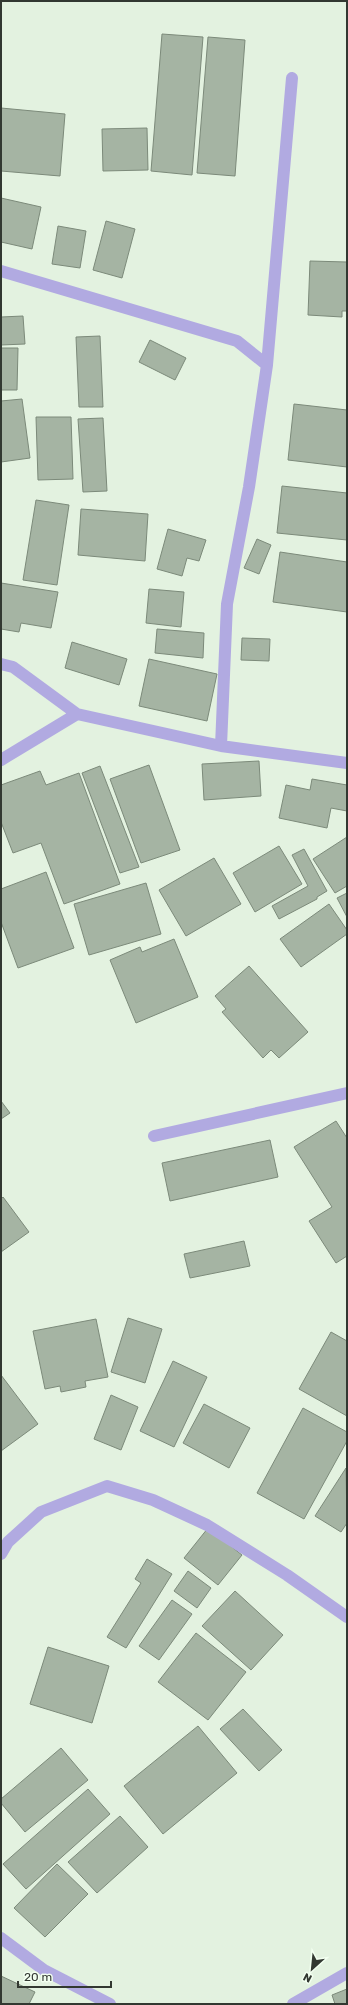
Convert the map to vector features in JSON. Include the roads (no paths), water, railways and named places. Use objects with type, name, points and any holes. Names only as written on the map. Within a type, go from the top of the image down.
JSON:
[{"type":"street","points":[[221,746],[227,604],[249,487],[267,365],[292,78]]},
{"type":"street","points":[[1,271],[237,341],[267,365]]},
{"type":"street","points":[[1,664],[13,667],[77,714],[221,746],[347,763]]},
{"type":"street","points":[[1,760],[77,714]]},
{"type":"street","points":[[154,1136],[347,1094]]},
{"type":"street","points":[[1,1554],[8,1542],[41,1512],[107,1486],[153,1500],[207,1526],[287,1575],[347,1617]]},
{"type":"street","points":[[1,1938],[44,1970],[110,2004]]},
{"type":"street","points":[[293,2004],[347,1973]]}]
